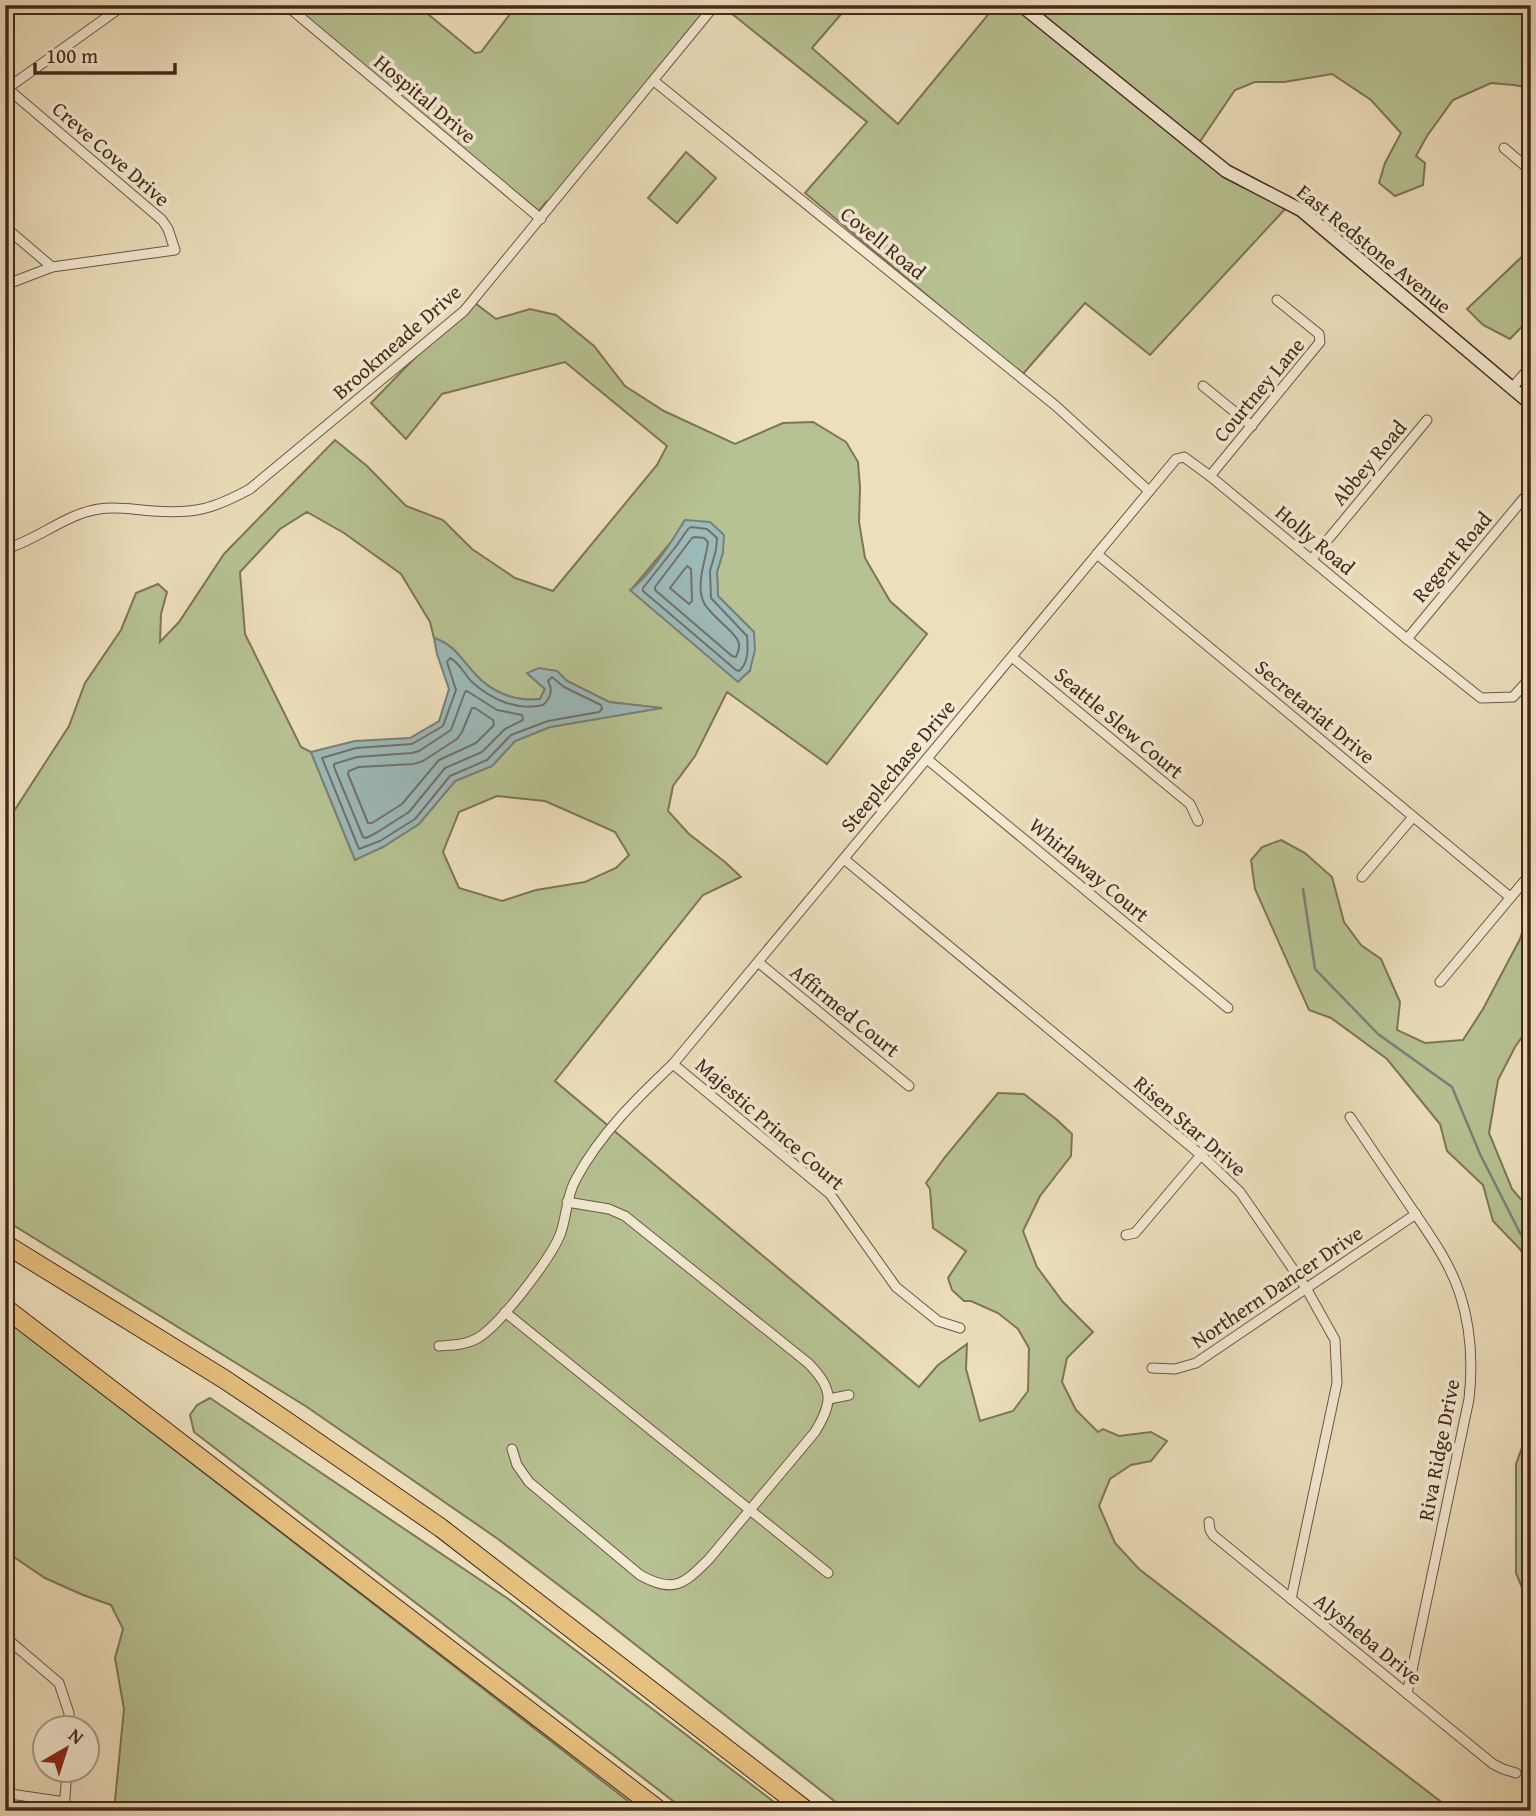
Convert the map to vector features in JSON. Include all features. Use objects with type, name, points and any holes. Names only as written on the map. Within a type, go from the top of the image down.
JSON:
[{"type":"highway","points":[[5,1244],[254,1399],[440,1528],[807,1811]]},
{"type":"highway","points":[[5,1308],[660,1811]]},
{"type":"street","points":[[7,90],[124,5]]},
{"type":"street","name":"Hospital Drive","points":[[286,5],[541,219]]},
{"type":"street","name":"Brookmeade Drive","points":[[5,549],[58,523],[98,509],[182,512],[202,510],[227,502],[250,489],[464,311],[715,5]]},
{"type":"street","name":"East Redstone Avenue","points":[[1021,5],[1226,171],[1301,210],[1531,404]]},
{"type":"street","name":"Covell Road","points":[[654,81],[1025,380],[1072,419],[1149,491]]},
{"type":"street","name":"Creve Cove Drive","points":[[5,285],[52,267],[175,250],[162,220],[7,90]]},
{"type":"street","points":[[1504,148],[1531,171]]},
{"type":"street","points":[[5,228],[52,267]]},
{"type":"street","name":"Courtney Lane","points":[[1210,476],[1320,342],[1319,334],[1278,300]]},
{"type":"street","points":[[1512,388],[1531,366]]},
{"type":"street","points":[[1203,386],[1252,426]]},
{"type":"street","name":"Abbey Road","points":[[1311,560],[1427,421]]},
{"type":"street","name":"Holly Road","points":[[1149,491],[1176,459],[1184,457],[1481,698],[1513,697],[1531,677]]},
{"type":"street","name":"Steeplechase Drive","points":[[439,1346],[463,1344],[477,1339],[505,1312],[550,1256],[561,1233],[567,1202],[575,1181],[594,1150],[634,1102],[673,1064],[1149,491]]},
{"type":"street","name":"Regent Road","points":[[1407,639],[1524,498]]},
{"type":"street","name":"Secretariat Drive","points":[[1097,554],[1510,897]]},
{"type":"street","name":"Seattle Slew Court","points":[[1012,657],[1190,804],[1198,821]]},
{"type":"street","name":"Whirlaway Court","points":[[927,759],[1228,1009]]},
{"type":"street","points":[[1362,877],[1413,817]]},
{"type":"street","name":"Risen Star Drive","points":[[844,859],[1201,1155],[1240,1192],[1306,1288],[1335,1340],[1338,1382],[1291,1599]]},
{"type":"street","points":[[1440,982],[1531,873]]},
{"type":"street","name":"Affirmed Court","points":[[758,962],[909,1086]]},
{"type":"street","name":"Majestic Prince Court","points":[[673,1064],[830,1194],[896,1287],[938,1321],[960,1328]]},
{"type":"street","name":"Riva Ridge Drive","points":[[1350,1117],[1450,1269],[1459,1292],[1469,1335],[1471,1379],[1466,1415],[1407,1694]]},
{"type":"street","points":[[1125,1235],[1135,1233],[1201,1155]]},
{"type":"street","points":[[512,1449],[517,1465],[529,1482],[640,1576],[655,1583],[671,1585],[693,1575],[709,1559],[815,1432],[826,1414],[829,1399],[820,1375],[808,1363],[625,1216],[609,1209],[567,1202]]},
{"type":"street","name":"Northern Dancer Drive","points":[[1152,1368],[1175,1369],[1196,1363],[1416,1214]]},
{"type":"street","points":[[505,1312],[828,1573]]},
{"type":"street","points":[[829,1399],[849,1395]]},
{"type":"street","name":"Alysheba Drive","points":[[1209,1522],[1213,1535],[1407,1694],[1493,1764],[1516,1773]]},
{"type":"street","points":[[5,1637],[60,1683],[69,1714]]},
{"type":"street","points":[[5,1791],[65,1807],[66,1784]]},
{"type":"green space","points":[[313,5],[417,5],[475,53],[481,52],[517,5],[713,5],[539,211],[302,18]]},
{"type":"green space","points":[[721,5],[849,5],[812,48],[898,124],[996,5],[1012,5],[1223,176],[1286,208],[1150,355],[1085,303],[1022,375],[805,193],[867,122]]},
{"type":"green space","points":[[1029,5],[1531,5],[1531,88],[1491,83],[1453,100],[1416,156],[1425,163],[1423,185],[1395,196],[1379,183],[1385,163],[1401,133],[1371,100],[1332,74],[1284,82],[1255,82],[1235,90],[1199,143]]},
{"type":"green space","points":[[686,152],[716,178],[677,223],[648,198]]},
{"type":"green space","points":[[1531,248],[1531,317],[1510,339],[1483,325],[1467,309]]},
{"type":"green space","points":[[471,300],[496,319],[530,309],[556,315],[594,346],[625,386],[664,411],[735,444],[783,423],[813,422],[846,442],[858,462],[859,522],[865,558],[890,601],[927,634],[827,764],[727,692],[695,756],[673,786],[668,811],[689,834],[741,877],[703,895],[555,1081],[919,1387],[938,1365],[967,1344],[966,1369],[980,1421],[1013,1411],[1028,1391],[1029,1348],[1018,1329],[998,1313],[971,1301],[964,1301],[952,1290],[948,1278],[966,1251],[933,1228],[930,1189],[926,1183],[998,1093],[1024,1094],[1056,1119],[1072,1134],[1071,1156],[1040,1196],[1023,1231],[1037,1267],[1063,1302],[1093,1332],[1067,1358],[1062,1382],[1076,1410],[1098,1432],[1103,1429],[1119,1436],[1151,1432],[1167,1441],[1151,1461],[1131,1465],[1110,1479],[1099,1506],[1115,1543],[1139,1569],[1453,1811],[847,1811],[498,1539],[307,1407],[5,1220],[5,825],[69,726],[85,683],[121,630],[136,593],[158,584],[167,592],[161,614],[160,642],[179,622],[224,554],[335,440],[367,466],[406,506],[443,520],[472,549],[515,578],[553,591],[657,465],[667,446],[565,362],[442,394],[406,439],[371,403]],"holes":[[[307,512],[344,533],[401,574],[430,622],[434,638],[452,648],[482,681],[505,695],[540,699],[545,689],[528,674],[557,671],[567,681],[609,702],[659,708],[550,727],[515,741],[492,766],[455,781],[419,824],[355,860],[311,752],[301,747],[245,634],[240,572],[280,529]],[[685,520],[723,552],[717,572],[718,596],[754,632],[750,671],[738,681],[631,590],[672,541]],[[497,796],[545,801],[615,832],[629,855],[616,868],[585,882],[536,890],[502,901],[459,888],[443,852],[459,812]]]},
{"type":"green space","points":[[1281,840],[1305,853],[1332,877],[1344,922],[1361,945],[1381,959],[1400,1002],[1397,1030],[1425,1043],[1463,1040],[1483,1009],[1520,939],[1531,905],[1531,1024],[1515,1047],[1498,1080],[1489,1133],[1512,1189],[1531,1211],[1531,1268],[1520,1249],[1493,1221],[1483,1185],[1447,1151],[1440,1124],[1387,1059],[1331,1018],[1309,1010],[1255,889],[1251,860],[1262,847]]},
{"type":"green space","points":[[5,1321],[641,1811],[114,1811],[124,1709],[115,1658],[123,1629],[111,1605],[45,1578],[5,1551]]},
{"type":"green space","points":[[210,1398],[507,1598],[786,1811],[686,1811],[194,1432],[190,1415],[197,1405]]},
{"type":"green space","points":[[1527,1434],[1531,1436],[1531,1610],[1516,1573],[1516,1464]]},
{"type":"water","points":[[685,520],[710,522],[724,535],[723,552],[717,572],[718,596],[754,632],[755,650],[750,670],[738,682],[630,590],[653,567]]},
{"type":"water","points":[[434,638],[453,649],[482,681],[505,695],[540,699],[545,689],[527,673],[539,668],[557,671],[567,681],[609,702],[662,708],[550,727],[515,741],[492,766],[455,781],[419,824],[383,847],[355,860],[311,752],[355,741],[410,738],[439,721],[449,689]]},
{"type":"waterway","points":[[1303,889],[1315,969],[1378,1034],[1452,1087],[1480,1154],[1520,1233],[1531,1248]]}]
